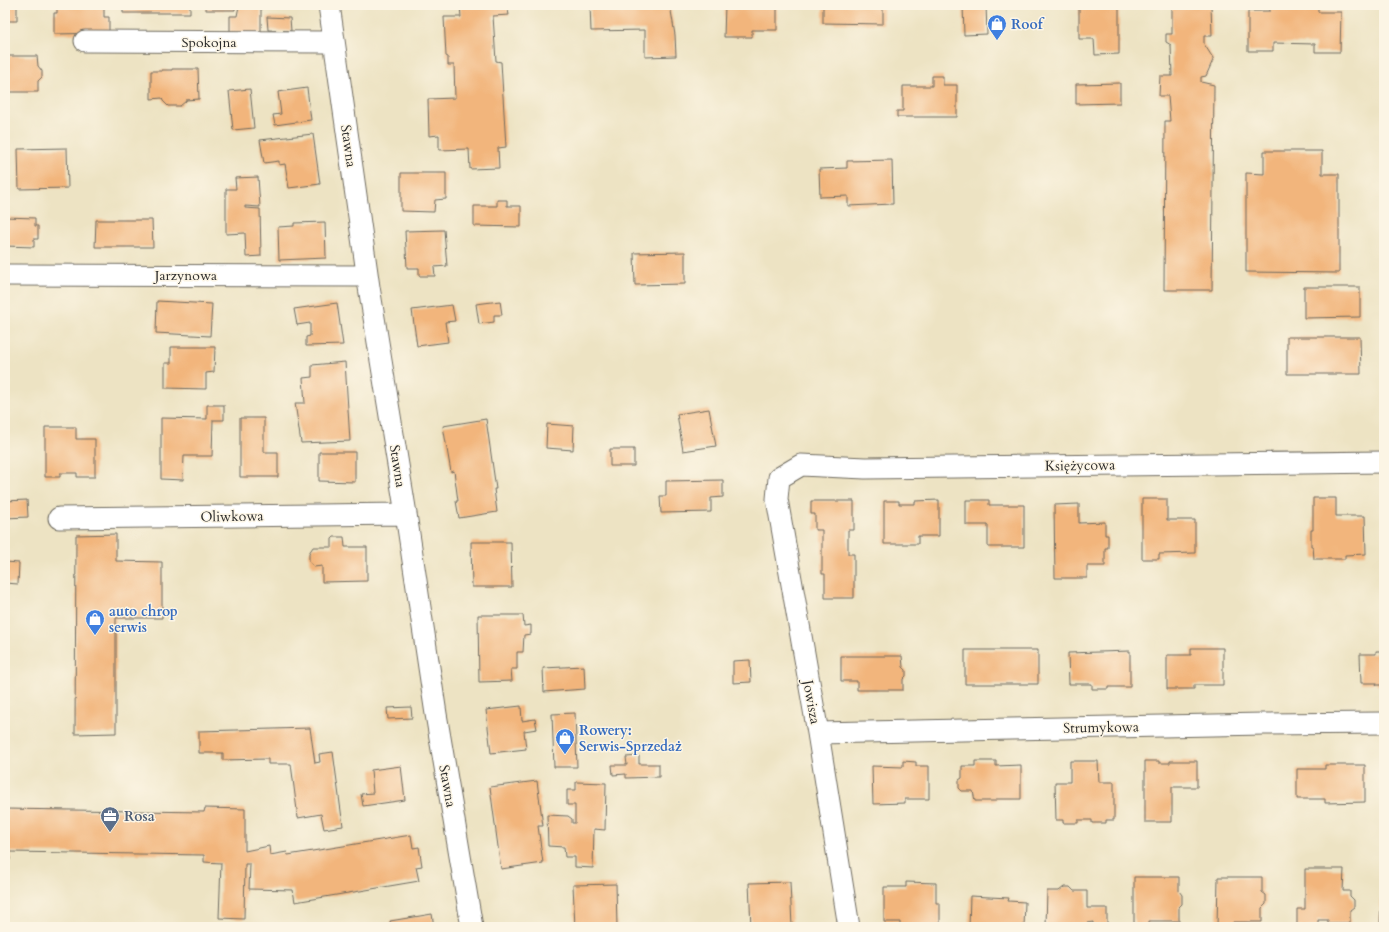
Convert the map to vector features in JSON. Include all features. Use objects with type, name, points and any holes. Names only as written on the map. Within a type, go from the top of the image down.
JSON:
[{"type":"street","name":"Stawna","points":[[328,5],[368,276],[436,714],[472,927]]},
{"type":"street","name":"Spokojna","points":[[85,41],[334,42]]},
{"type":"street","name":"Jarzynowa","points":[[5,275],[368,276]]},
{"type":"street","name":"Księżycowa","points":[[779,478],[801,466],[865,468],[1384,462]]},
{"type":"street","name":"Jowisza","points":[[779,478],[777,499],[818,733],[849,927]]},
{"type":"street","name":"Oliwkowa","points":[[59,518],[406,514]]},
{"type":"street","name":"Strumykowa","points":[[818,733],[1384,723]]},
{"type":"building","points":[[5,5],[17,5],[17,21],[5,21]]},
{"type":"building","points":[[57,5],[104,5],[104,17],[109,17],[109,33],[54,34],[54,13],[57,13]]},
{"type":"building","points":[[123,5],[190,5],[190,13],[123,13]]},
{"type":"building","points":[[206,5],[235,5],[235,10],[206,10]]},
{"type":"building","points":[[261,5],[280,5],[280,8],[261,7]]},
{"type":"building","points":[[460,5],[507,5],[509,15],[493,16],[496,61],[501,62],[506,147],[498,148],[499,168],[470,169],[469,149],[439,150],[439,135],[429,136],[428,99],[455,98],[454,65],[448,65],[448,57],[446,56],[444,17],[461,17]]},
{"type":"building","points":[[590,5],[670,5],[675,35],[676,56],[645,57],[645,30],[591,31]]},
{"type":"building","points":[[725,5],[777,5],[777,30],[752,30],[752,37],[724,37]]},
{"type":"building","points":[[823,5],[883,5],[883,24],[823,23]]},
{"type":"building","points":[[963,5],[986,5],[987,34],[964,35]]},
{"type":"building","points":[[1079,5],[1119,5],[1119,54],[1095,55],[1094,39],[1079,39]]},
{"type":"building","points":[[1172,5],[1211,5],[1212,36],[1204,36],[1204,44],[1213,60],[1206,76],[1201,77],[1201,82],[1214,85],[1212,290],[1164,290],[1165,121],[1170,121],[1168,96],[1159,96],[1160,76],[1172,76],[1171,45],[1166,42],[1166,34],[1172,34]]},
{"type":"building","points":[[1270,5],[1318,5],[1318,12],[1341,12],[1340,52],[1315,52],[1315,44],[1273,43],[1273,51],[1248,51],[1248,11],[1270,11]]},
{"type":"building","points":[[239,6],[261,7],[261,33],[230,33],[230,16],[237,16]]},
{"type":"building","points":[[267,17],[290,18],[291,31],[268,30]]},
{"type":"building","points":[[5,56],[37,56],[38,66],[42,71],[42,77],[38,81],[38,92],[5,92]]},
{"type":"building","points":[[198,69],[199,99],[186,100],[180,106],[168,106],[162,98],[151,99],[151,71]]},
{"type":"building","points":[[932,76],[943,76],[943,85],[957,85],[957,117],[897,117],[897,111],[903,111],[903,86],[932,86]]},
{"type":"building","points":[[1120,83],[1120,103],[1076,104],[1076,84]]},
{"type":"building","points":[[307,88],[311,120],[275,125],[273,115],[281,114],[278,92]]},
{"type":"building","points":[[250,89],[254,128],[233,130],[229,91]]},
{"type":"building","points":[[313,134],[320,184],[289,188],[285,164],[279,165],[279,161],[264,163],[260,140]]},
{"type":"building","points":[[67,148],[68,188],[19,189],[18,149]]},
{"type":"building","points":[[1264,151],[1322,151],[1322,174],[1339,174],[1339,273],[1246,272],[1246,173],[1264,174]]},
{"type":"building","points":[[892,160],[893,204],[848,206],[848,196],[820,197],[819,169],[847,168],[847,161]]},
{"type":"building","points":[[401,173],[446,173],[446,199],[435,200],[434,212],[401,211]]},
{"type":"building","points":[[258,177],[260,207],[245,206],[245,208],[260,209],[261,256],[246,257],[245,233],[226,234],[226,189],[236,189],[235,178]]},
{"type":"building","points":[[497,200],[507,200],[507,206],[521,206],[521,227],[474,226],[474,206],[497,206]]},
{"type":"building","points":[[5,217],[35,218],[35,226],[38,226],[38,239],[34,239],[34,247],[5,246]]},
{"type":"building","points":[[96,220],[152,220],[153,247],[95,247]]},
{"type":"building","points":[[325,222],[326,258],[279,260],[278,227],[294,226],[294,223]]},
{"type":"building","points":[[444,230],[447,266],[434,267],[435,276],[419,276],[419,268],[407,268],[405,231]]},
{"type":"building","points":[[685,252],[685,284],[635,285],[634,253]]},
{"type":"building","points":[[1304,287],[1360,287],[1360,317],[1304,318]]},
{"type":"building","points":[[157,301],[212,304],[210,336],[156,333]]},
{"type":"building","points":[[500,301],[502,315],[494,315],[494,322],[479,324],[476,304]]},
{"type":"building","points":[[337,303],[343,345],[306,346],[306,337],[310,336],[310,323],[297,325],[294,309]]},
{"type":"building","points":[[452,305],[455,321],[445,322],[448,342],[417,346],[412,310]]},
{"type":"building","points":[[1287,337],[1360,337],[1361,374],[1287,374]]},
{"type":"building","points":[[171,347],[215,347],[214,372],[206,373],[206,389],[165,388],[165,363],[171,363]]},
{"type":"building","points":[[345,362],[350,441],[301,443],[295,403],[305,403],[303,378],[312,377],[312,365]]},
{"type":"building","points":[[207,405],[224,405],[224,420],[213,420],[212,456],[184,456],[183,480],[161,479],[161,418],[207,419]]},
{"type":"building","points":[[709,409],[716,446],[683,451],[677,414]]},
{"type":"building","points":[[240,418],[264,418],[264,452],[278,452],[278,477],[240,477]]},
{"type":"building","points":[[486,419],[496,489],[494,489],[497,512],[459,518],[454,471],[451,472],[443,426]]},
{"type":"building","points":[[547,424],[574,426],[573,450],[546,448]]},
{"type":"building","points":[[45,427],[76,427],[76,439],[95,439],[95,477],[77,477],[77,473],[60,473],[60,477],[45,477]]},
{"type":"building","points":[[610,449],[634,449],[634,466],[610,466]]},
{"type":"building","points":[[319,452],[355,452],[355,482],[319,481]]},
{"type":"building","points":[[723,480],[723,497],[711,498],[711,512],[661,513],[660,496],[666,496],[666,481]]},
{"type":"building","points":[[1313,498],[1336,498],[1336,516],[1365,516],[1366,554],[1345,555],[1345,559],[1314,559],[1313,546],[1311,546],[1311,530],[1313,530]]},
{"type":"building","points":[[1142,499],[1167,499],[1167,520],[1195,520],[1195,553],[1159,554],[1159,559],[1142,559]]},
{"type":"building","points":[[27,500],[28,517],[5,518],[5,501]]},
{"type":"building","points":[[939,500],[939,536],[918,536],[918,544],[884,544],[884,501],[899,501],[899,504],[915,504],[915,501]]},
{"type":"building","points":[[966,500],[989,500],[989,505],[1024,505],[1024,547],[988,547],[988,525],[966,525]]},
{"type":"building","points":[[811,501],[854,501],[854,530],[848,530],[848,554],[854,554],[854,598],[825,598],[825,574],[822,574],[822,530],[815,530],[815,514],[811,514]]},
{"type":"building","points":[[1079,504],[1079,523],[1105,522],[1105,535],[1108,535],[1108,548],[1105,548],[1105,566],[1087,566],[1087,578],[1055,578],[1054,505]]},
{"type":"building","points":[[116,534],[116,561],[162,562],[162,618],[116,618],[116,733],[75,734],[76,535]]},
{"type":"building","points":[[334,537],[344,537],[345,547],[367,547],[367,581],[322,582],[322,566],[314,567],[309,561],[309,553],[313,547],[332,547],[332,539]]},
{"type":"building","points":[[471,542],[511,542],[512,587],[472,587]]},
{"type":"building","points":[[5,562],[19,563],[18,584],[5,583]]},
{"type":"building","points":[[478,615],[523,615],[524,626],[531,625],[531,634],[524,635],[523,652],[517,652],[517,669],[511,669],[512,681],[479,682]]},
{"type":"building","points":[[1191,648],[1223,648],[1223,685],[1194,685],[1194,689],[1167,689],[1167,655],[1191,655]]},
{"type":"building","points":[[965,650],[1038,650],[1038,684],[965,684]]},
{"type":"building","points":[[1130,651],[1130,687],[1092,689],[1092,684],[1069,684],[1068,653]]},
{"type":"building","points":[[1376,651],[1384,651],[1384,685],[1376,685],[1377,683],[1361,683],[1360,654],[1376,654]]},
{"type":"building","points":[[841,656],[902,656],[903,667],[906,670],[906,676],[903,679],[903,690],[857,690],[857,681],[841,681]]},
{"type":"building","points":[[750,660],[751,682],[733,683],[733,661]]},
{"type":"building","points":[[584,666],[585,689],[544,692],[543,668]]},
{"type":"building","points":[[521,706],[522,721],[535,719],[537,729],[524,731],[526,749],[491,753],[486,710]]},
{"type":"building","points":[[411,707],[412,718],[388,719],[387,708]]},
{"type":"building","points":[[575,713],[577,767],[554,767],[552,714]]},
{"type":"building","points":[[310,728],[315,763],[320,762],[319,754],[333,752],[343,826],[324,829],[321,814],[298,818],[291,764],[268,764],[268,759],[223,760],[223,753],[199,753],[199,731]]},
{"type":"building","points":[[639,756],[639,764],[659,764],[659,777],[626,778],[626,774],[613,775],[612,765],[627,765],[626,757]]},
{"type":"building","points":[[903,761],[916,762],[916,766],[929,766],[929,799],[905,799],[905,803],[873,804],[872,766],[903,767]]},
{"type":"building","points":[[975,761],[996,761],[996,766],[1021,765],[1021,799],[975,801],[973,791],[962,791],[959,788],[959,780],[962,778],[962,766],[975,766]]},
{"type":"building","points":[[1070,761],[1098,761],[1099,782],[1114,782],[1114,820],[1106,820],[1106,823],[1092,823],[1092,820],[1078,820],[1078,823],[1063,823],[1063,820],[1056,820],[1055,782],[1070,782]]},
{"type":"building","points":[[1145,761],[1170,763],[1170,761],[1197,761],[1197,787],[1172,787],[1172,822],[1145,822]]},
{"type":"building","points":[[1325,765],[1365,765],[1365,802],[1325,803],[1325,799],[1297,799],[1297,769],[1325,769]]},
{"type":"building","points":[[401,766],[405,800],[363,806],[361,794],[373,793],[371,770]]},
{"type":"building","points":[[537,781],[543,826],[538,826],[543,863],[501,869],[490,787]]},
{"type":"building","points":[[576,782],[606,783],[605,830],[594,829],[593,868],[575,867],[575,857],[565,857],[564,847],[548,846],[547,815],[568,816],[572,819],[572,823],[575,823],[575,805],[567,805],[567,790],[576,790]]},
{"type":"building","points":[[205,808],[245,809],[245,851],[269,846],[270,855],[287,852],[288,855],[411,835],[413,848],[419,847],[422,866],[416,867],[419,881],[295,902],[293,890],[249,889],[250,864],[245,864],[244,919],[219,918],[221,863],[204,862],[204,855],[10,852],[10,860],[5,860],[5,809],[204,812]]},
{"type":"building","points":[[1305,869],[1344,869],[1343,891],[1350,891],[1350,896],[1354,900],[1354,907],[1350,910],[1350,923],[1328,923],[1328,920],[1318,920],[1318,927],[1297,927],[1297,909],[1305,909]]},
{"type":"building","points":[[1134,877],[1179,877],[1179,891],[1182,895],[1182,904],[1179,907],[1179,921],[1149,921],[1149,927],[1134,927]]},
{"type":"building","points":[[1218,877],[1262,877],[1262,892],[1266,895],[1266,904],[1262,908],[1262,922],[1233,922],[1232,927],[1217,927]]},
{"type":"building","points":[[790,882],[792,927],[751,927],[749,883]]},
{"type":"building","points":[[906,882],[936,883],[936,903],[940,903],[940,927],[900,927],[900,922],[884,922],[884,887],[906,887]]},
{"type":"building","points":[[616,884],[617,927],[575,927],[573,885]]},
{"type":"building","points":[[1064,887],[1070,887],[1074,891],[1087,891],[1087,908],[1107,908],[1107,927],[1093,927],[1093,922],[1087,923],[1087,926],[1046,926],[1047,891],[1059,891]]},
{"type":"building","points":[[970,896],[1009,898],[1008,901],[1025,902],[1024,927],[969,927]]},
{"type":"building","points":[[1381,898],[1384,898],[1384,927],[1380,927]]},
{"type":"building","points":[[432,914],[434,927],[391,927],[390,921]]},
{"type":"place","name":"Roof","points":[[997,41]]},
{"type":"place","name":"auto chrop serwis","points":[[95,636]]},
{"type":"place","name":"Rowery: Serwis-Sprzedaż","points":[[565,755]]},
{"type":"place","name":"Rosa","points":[[110,833]]}]
